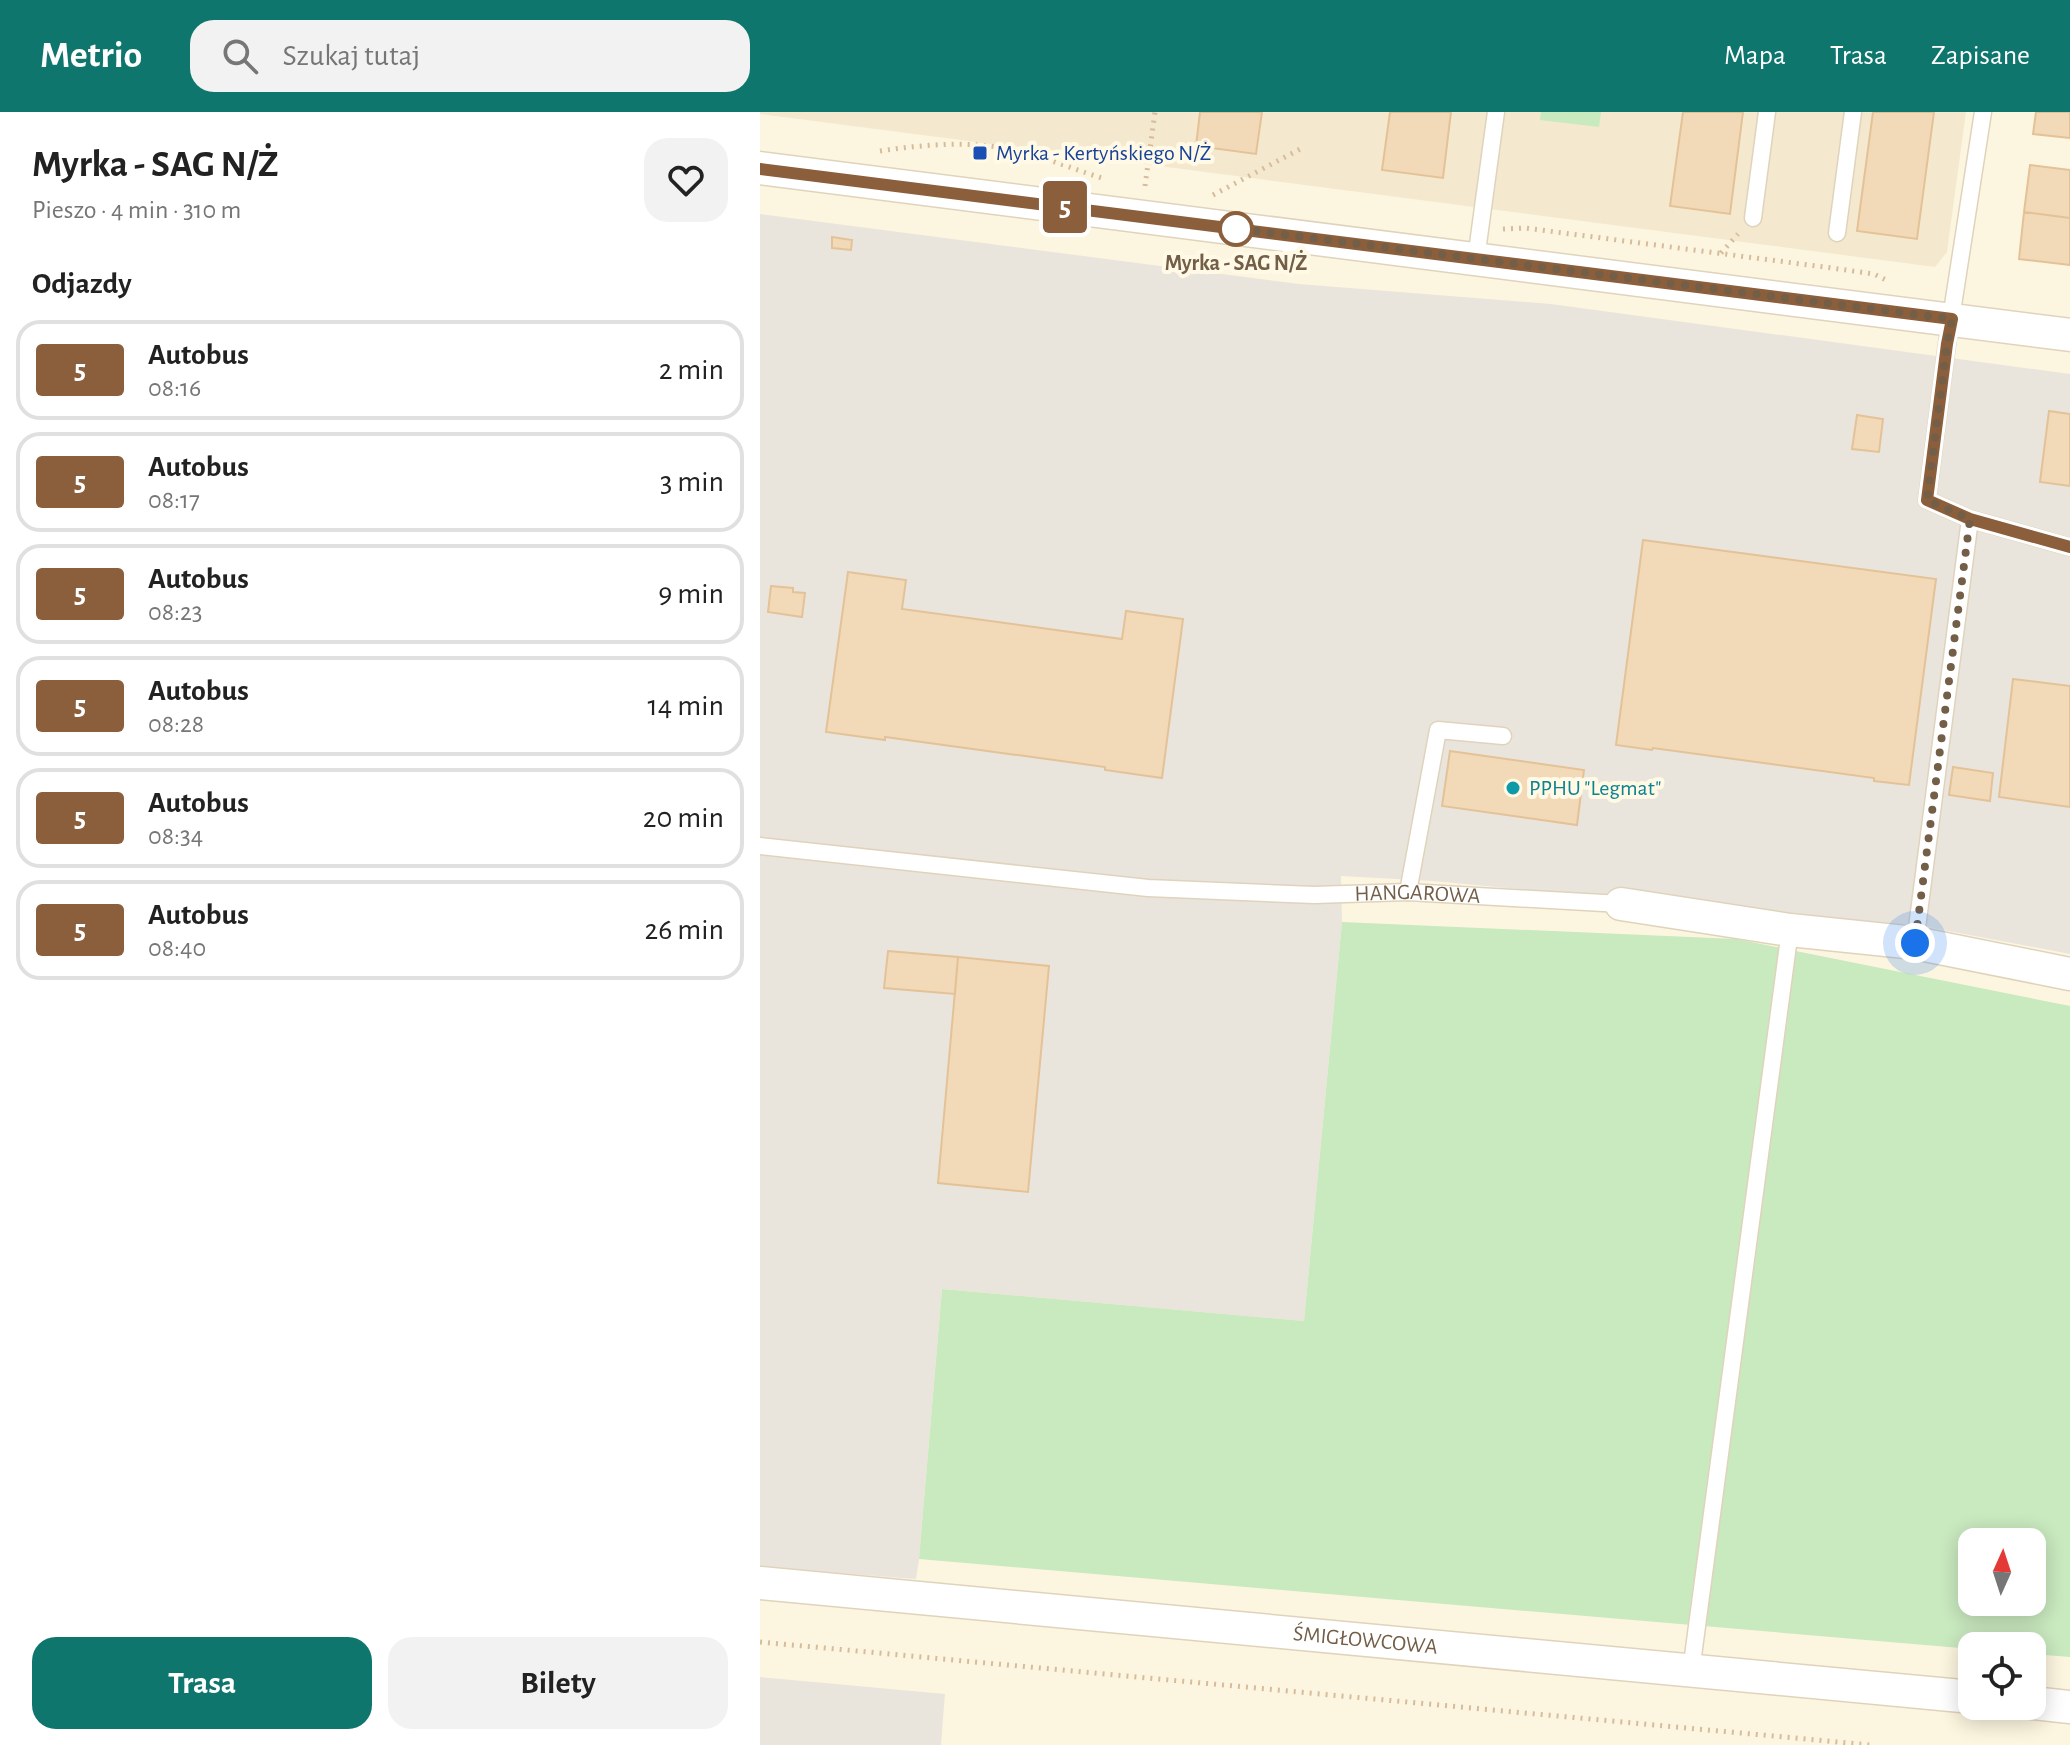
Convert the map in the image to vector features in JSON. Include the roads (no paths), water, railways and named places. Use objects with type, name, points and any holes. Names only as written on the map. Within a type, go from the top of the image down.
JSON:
[{"type":"street","points":[[760,168],[1479,244],[1902,312],[2070,335]]},
{"type":"street","name":"HANGAROWA","points":[[1621,904],[1790,930],[1915,943],[2070,974]]},
{"type":"street","name":"ŚMIGŁOWCOWA","points":[[760,1583],[1958,1696]]},
{"type":"street","points":[[2046,1704],[2070,1707]]},
{"type":"lane","points":[[1479,244],[1496,112]]},
{"type":"lane","points":[[1753,218],[1767,112]]},
{"type":"lane","points":[[1837,233],[1853,112]]},
{"type":"lane","points":[[1983,112],[1947,344],[1927,500],[1970,519],[2070,547]]},
{"type":"lane","points":[[1915,943],[1970,519]]},
{"type":"lane","points":[[1408,892],[1438,730],[1503,736]]},
{"type":"lane","name":"HANGAROWA","points":[[760,846],[1148,888],[1314,895],[1408,892],[1621,904]]},
{"type":"lane","points":[[1691,1671],[1790,930]]},
{"type":"place","name":"Myrka - Kertyńskiego N/Ż","points":[[980,153]]},
{"type":"place","name":"Myrka - SAG N/Ż","points":[[1236,229]]},
{"type":"place","name":"PPHU \"Legmat\"","points":[[1513,788]]}]
